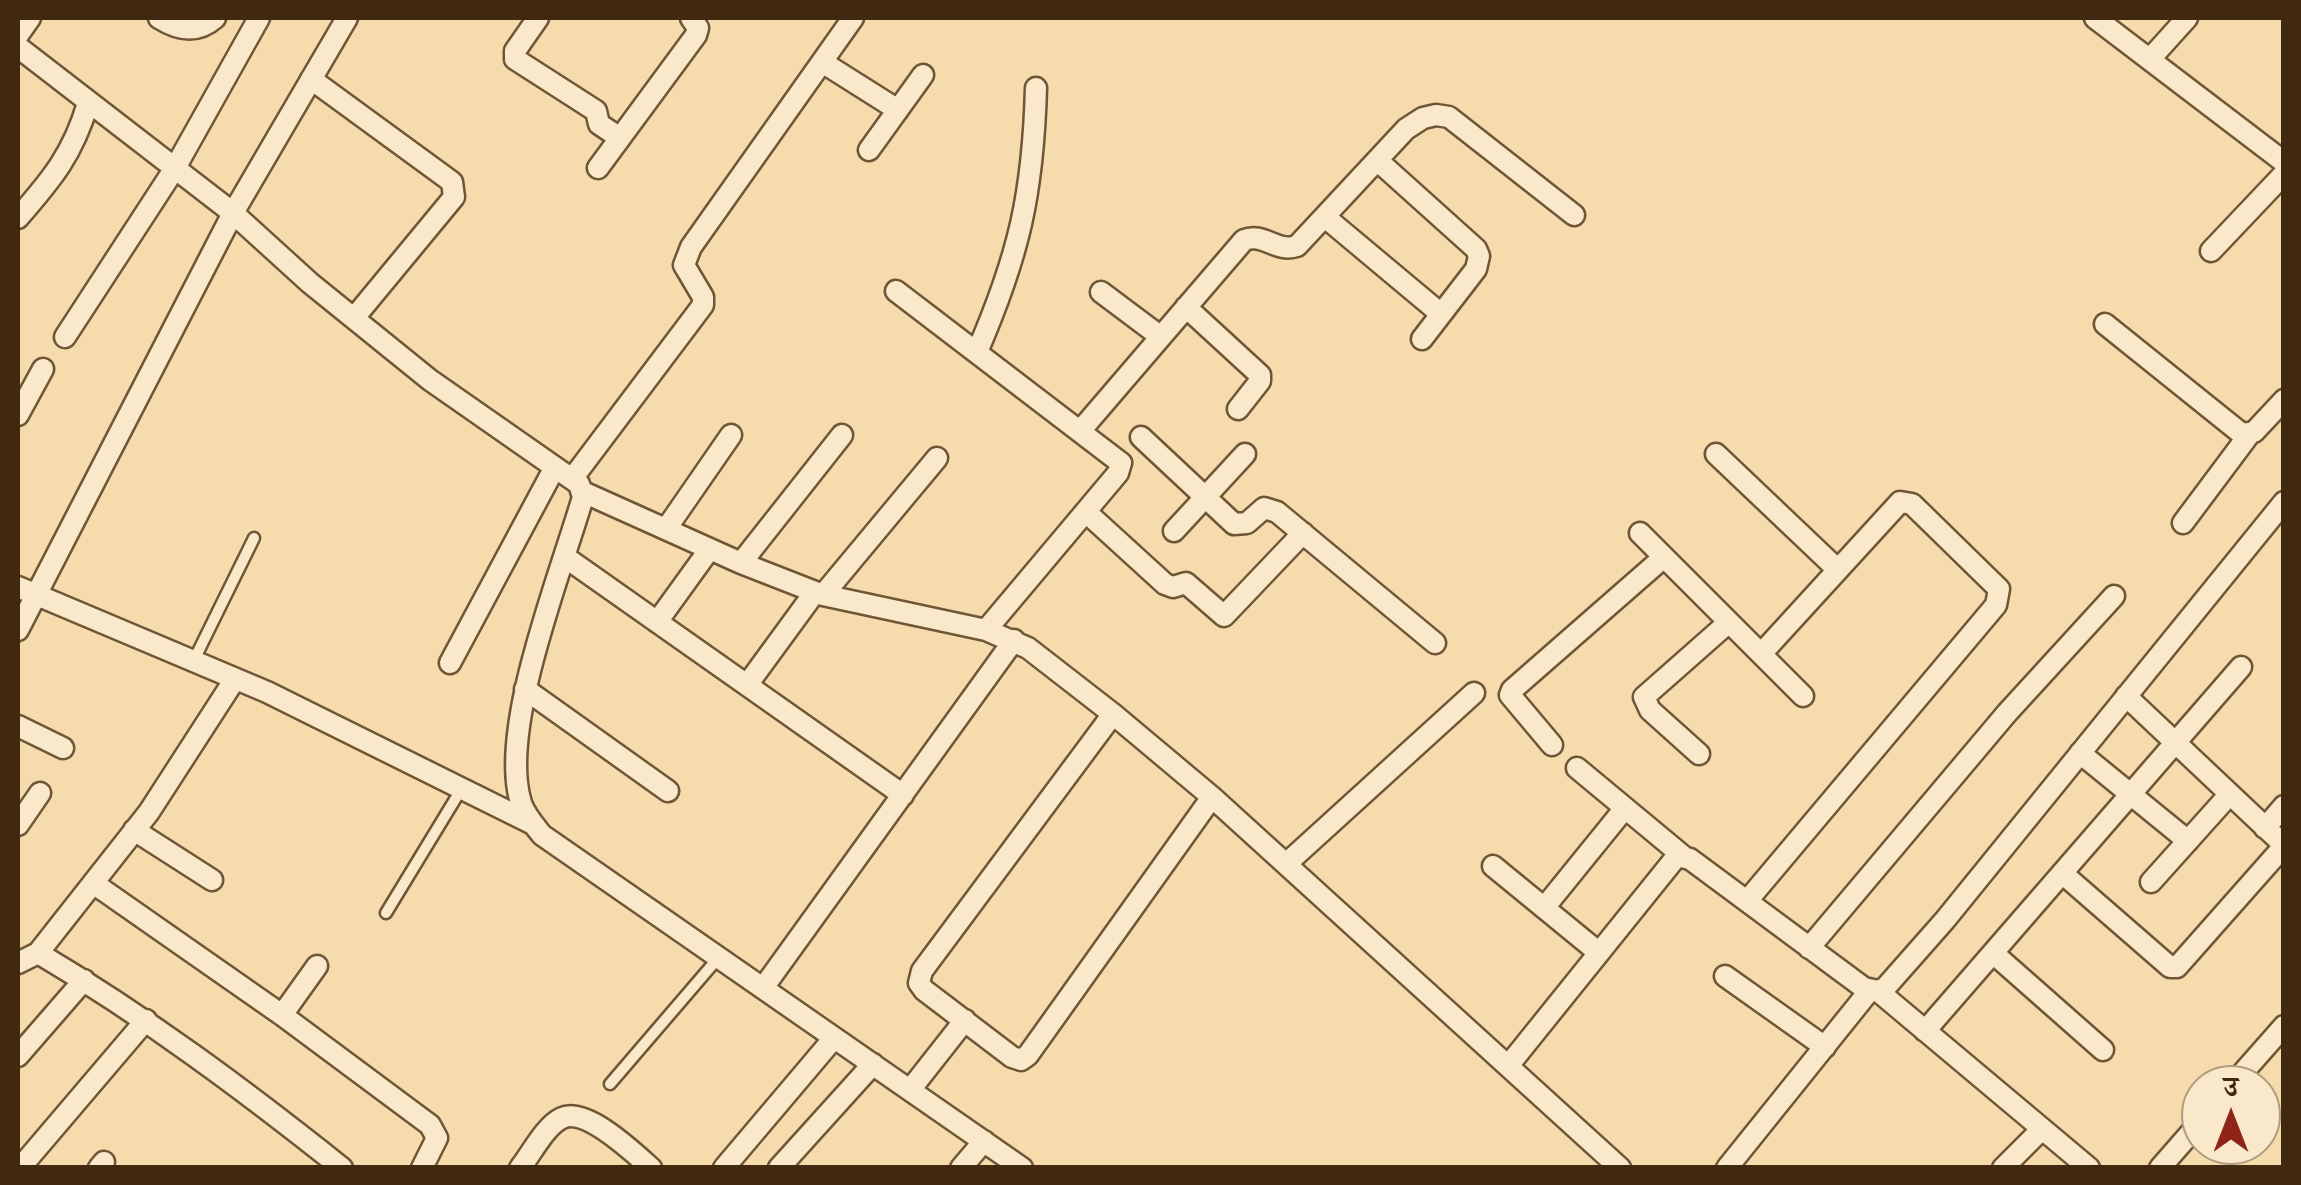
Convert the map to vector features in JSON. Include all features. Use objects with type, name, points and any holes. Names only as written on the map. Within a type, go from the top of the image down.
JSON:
[{"type":"street","points":[[18,35],[30,18]]},
{"type":"street","points":[[159,18],[174,27],[196,29],[215,18]]},
{"type":"street","points":[[65,336],[175,168],[259,18]]},
{"type":"street","points":[[18,630],[27,591],[233,212],[347,18]]},
{"type":"street","points":[[538,18],[515,51],[514,59],[596,111],[598,124],[620,138]]},
{"type":"street","points":[[598,168],[696,35],[698,28],[690,18]]},
{"type":"street","points":[[450,663],[570,479],[703,305],[699,288],[686,272],[686,257],[853,18]]},
{"type":"street","points":[[2095,18],[2284,162]]},
{"type":"street","points":[[2150,60],[2187,18]]},
{"type":"street","points":[[18,47],[233,212],[430,380],[570,479],[709,550],[819,594],[986,630],[1014,640],[1113,714],[1212,797],[1620,1168]]},
{"type":"street","points":[[822,62],[898,110]]},
{"type":"street","points":[[869,150],[923,75]]},
{"type":"street","points":[[311,79],[452,182],[456,190],[354,318]]},
{"type":"street","points":[[977,352],[1004,289],[1024,224],[1034,156],[1036,88]]},
{"type":"street","points":[[18,218],[66,161],[80,133],[88,103]]},
{"type":"street","points":[[1081,430],[1244,240],[1262,238],[1279,248],[1297,246],[1406,130],[1422,118],[1449,117],[1574,215]]},
{"type":"street","points":[[1377,160],[1480,256],[1476,269],[1422,338]]},
{"type":"street","points":[[2211,251],[2284,174]]},
{"type":"street","points":[[1325,217],[1441,314]]},
{"type":"street","points":[[896,291],[1118,458],[1122,468],[986,630]]},
{"type":"street","points":[[1101,292],[1161,337]]},
{"type":"street","points":[[1186,307],[1260,375],[1260,381],[1238,408]]},
{"type":"street","points":[[2106,324],[2248,436]]},
{"type":"street","points":[[18,414],[44,369]]},
{"type":"street","points":[[2183,524],[2248,436],[2276,422],[2284,400]]},
{"type":"street","points":[[741,564],[842,434]]},
{"type":"street","points":[[666,529],[730,435]]},
{"type":"street","points":[[1141,438],[1234,524],[1247,524],[1264,508],[1271,508],[1435,643]]},
{"type":"street","points":[[1174,531],[1245,454]]},
{"type":"street","points":[[1716,454],[1837,569]]},
{"type":"street","points":[[746,685],[937,458]]},
{"type":"street","points":[[570,479],[565,557],[526,688],[516,749],[522,804],[532,823],[542,835],[1022,1168]]},
{"type":"street","points":[[1746,901],[1996,605],[1999,596],[1993,580],[1906,501],[1892,508],[1761,654]]},
{"type":"street","points":[[1727,1168],[1824,1047],[1874,991],[1890,984],[1946,920],[2284,502]]},
{"type":"street","points":[[1086,512],[1165,584],[1173,587],[1186,583],[1224,616],[1303,533]]},
{"type":"street","points":[[1640,533],[1804,696]]},
{"type":"street","points":[[657,622],[709,550]]},
{"type":"street","points":[[565,557],[904,796]]},
{"type":"street","points":[[1552,745],[1514,704],[1512,690],[1664,558]]},
{"type":"street","points":[[27,591],[235,679],[532,823]]},
{"type":"street","points":[[1809,948],[2007,713],[2114,596]]},
{"type":"street","points":[[1698,754],[1650,710],[1644,697],[1729,622]]},
{"type":"street","points":[[762,988],[1014,640]]},
{"type":"street","points":[[1926,1030],[2241,667]]},
{"type":"street","points":[[18,963],[38,952],[134,830],[235,679]]},
{"type":"street","points":[[526,688],[668,791]]},
{"type":"street","points":[[1286,864],[1474,693]]},
{"type":"street","points":[[2062,874],[2170,967],[2177,967],[2284,845],[2126,696]]},
{"type":"street","points":[[1113,714],[919,976],[924,990],[1021,1060],[1212,797]]},
{"type":"street","points":[[18,726],[63,748]]},
{"type":"street","points":[[2080,754],[2188,840]]},
{"type":"street","points":[[1577,768],[1683,856],[1926,1030],[2089,1168]]},
{"type":"street","points":[[18,824],[40,793]]},
{"type":"street","points":[[2151,882],[2229,795]]},
{"type":"street","points":[[2265,828],[2284,806]]},
{"type":"street","points":[[1544,908],[1625,808]]},
{"type":"street","points":[[134,830],[212,880]]},
{"type":"street","points":[[1508,1066],[1672,860],[1683,856]]},
{"type":"street","points":[[1493,866],[1598,952]]},
{"type":"street","points":[[93,883],[282,1015],[430,1126],[438,1138],[422,1168]]},
{"type":"street","points":[[38,952],[228,1077],[342,1168]]},
{"type":"street","points":[[1993,953],[2103,1050]]},
{"type":"street","points":[[282,1015],[317,966]]},
{"type":"street","points":[[1725,976],[1824,1047]]},
{"type":"street","points":[[18,1056],[84,980]]},
{"type":"street","points":[[20,1168],[146,1020]]},
{"type":"street","points":[[910,1090],[965,1020]]},
{"type":"street","points":[[2250,1065],[2284,1026]]},
{"type":"street","points":[[724,1168],[834,1038]]},
{"type":"street","points":[[779,1168],[872,1064]]},
{"type":"street","points":[[520,1168],[554,1124],[571,1116],[596,1125],[651,1168]]},
{"type":"street","points":[[2003,1168],[2042,1129]]},
{"type":"street","points":[[961,1168],[984,1141]]},
{"type":"street","points":[[2160,1168],[2181,1144]]},
{"type":"lane","points":[[194,661],[254,538]]},
{"type":"lane","points":[[386,913],[462,788]]},
{"type":"lane","points":[[610,1084],[719,958]]}]
